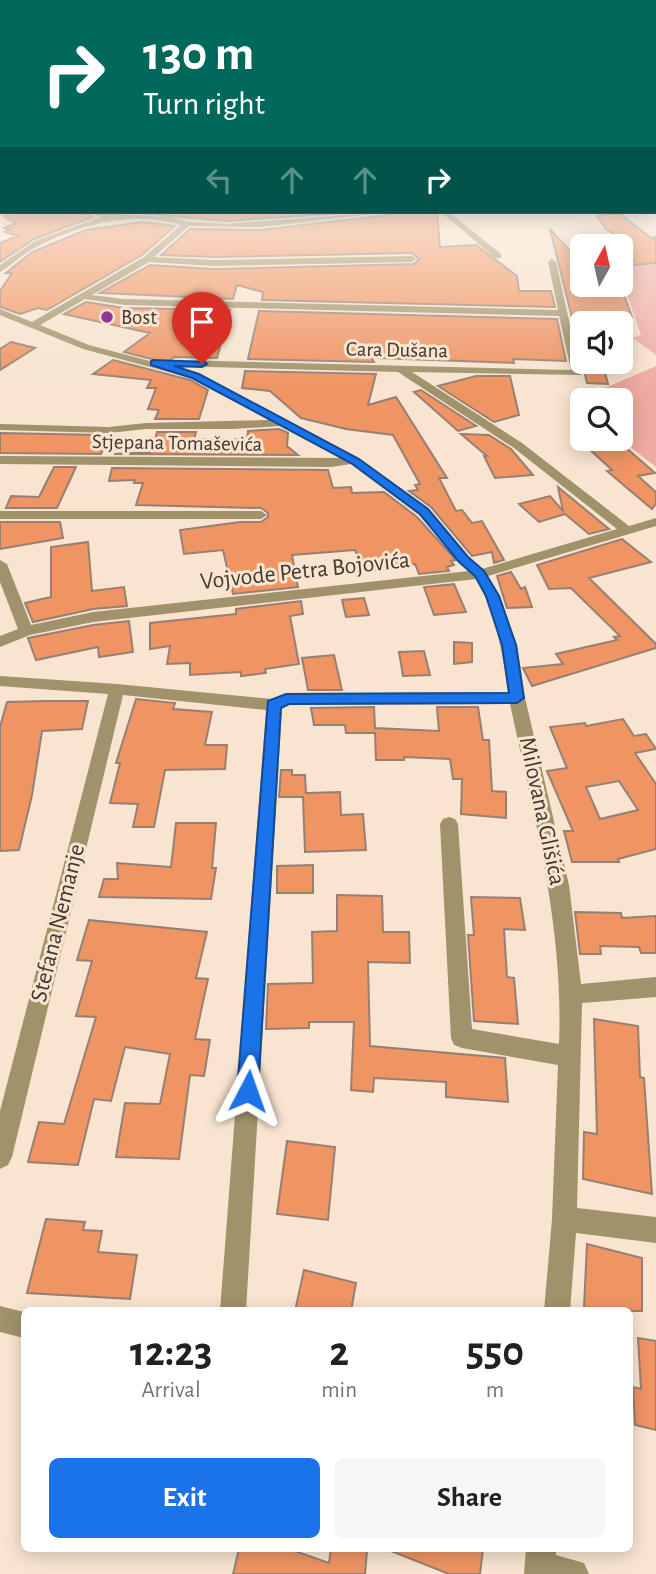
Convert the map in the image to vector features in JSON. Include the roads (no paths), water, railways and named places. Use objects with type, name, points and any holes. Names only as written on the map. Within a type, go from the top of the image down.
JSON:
[{"type":"street","points":[[0,269],[18,254],[49,238]]},
{"type":"street","points":[[32,326],[147,259],[170,238]]},
{"type":"street","points":[[477,238],[498,256]]},
{"type":"street","points":[[147,259],[214,263],[412,259]]},
{"type":"street","name":"Cara Dušana","points":[[154,363],[578,373],[552,262]]},
{"type":"street","name":"Cara Dušana","points":[[83,296],[124,302],[564,313]]},
{"type":"street","points":[[0,312],[86,346],[154,363]]},
{"type":"street","name":"Milovana Glišića","points":[[154,363],[195,376],[353,460],[424,512],[463,559],[480,574],[493,596],[509,645],[517,698],[559,885],[572,994],[564,1219],[557,1307]]},
{"type":"street","points":[[400,369],[442,393],[530,453],[626,530]]},
{"type":"street","points":[[0,426],[109,430],[146,426],[233,426],[283,422]]},
{"type":"street","name":"Stjepana Tomaševića","points":[[0,460],[331,463],[353,460]]},
{"type":"street","points":[[0,515],[261,514]]},
{"type":"street","name":"Vojvode Petra Bojovića","points":[[0,642],[26,631],[93,617],[480,574],[656,522]]},
{"type":"street","points":[[0,564],[26,631]]},
{"type":"street","points":[[0,681],[117,689],[274,705],[286,699],[517,698]]},
{"type":"street","name":"Stefana Nemanje","points":[[0,1157],[117,689]]},
{"type":"street","points":[[233,1307],[274,705]]},
{"type":"street","points":[[449,824],[461,1038],[570,1056]]},
{"type":"street","points":[[572,994],[656,987]]},
{"type":"street","points":[[564,1219],[656,1230]]},
{"type":"street","points":[[0,1319],[21,1324]]},
{"type":"street","points":[[540,1564],[573,1574]]},
{"type":"place","name":"Bost","points":[[107,317]]}]
